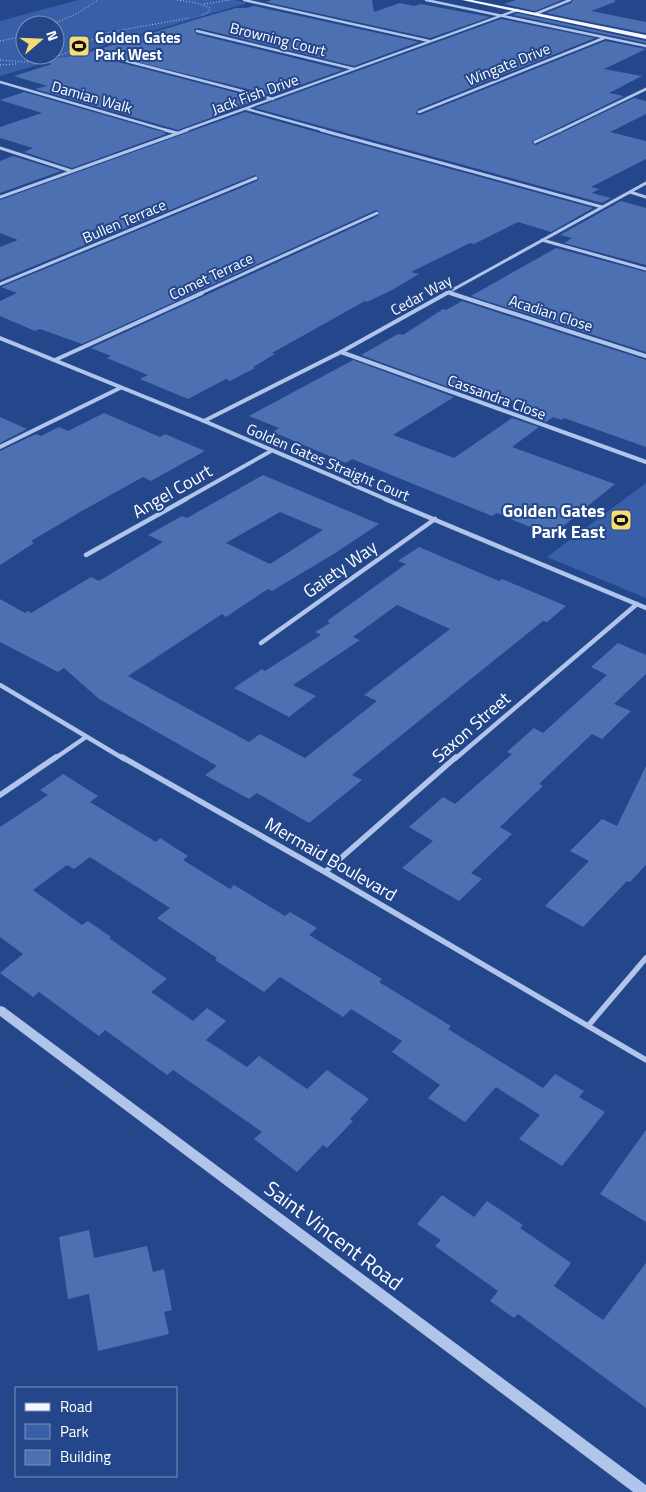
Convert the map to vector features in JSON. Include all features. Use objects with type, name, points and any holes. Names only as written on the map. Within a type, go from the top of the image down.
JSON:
[{"type":"main road","points":[[465,0],[646,37]]},
{"type":"street","points":[[244,0],[430,41]]},
{"type":"street","points":[[426,0],[646,46]]},
{"type":"street","points":[[535,14],[570,0]]},
{"type":"street","name":"Jack Fish Drive","points":[[0,197],[517,10]]},
{"type":"street","name":"Browning Court","points":[[197,31],[354,69]]},
{"type":"street","name":"Wingate Drive","points":[[419,112],[604,38]]},
{"type":"street","points":[[111,57],[273,99]]},
{"type":"street","name":"Damian Walk","points":[[0,82],[178,133]]},
{"type":"street","points":[[535,142],[646,89]]},
{"type":"street","points":[[246,109],[602,208]]},
{"type":"street","points":[[0,148],[72,172]]},
{"type":"street","name":"Bullen Terrace","points":[[0,284],[256,178]]},
{"type":"street","name":"Cedar Way","points":[[204,421],[341,352],[646,183]]},
{"type":"street","points":[[629,192],[646,197]]},
{"type":"street","name":"Comet Terrace","points":[[54,361],[377,213]]},
{"type":"street","points":[[542,240],[646,269]]},
{"type":"street","name":"Acadian Close","points":[[450,293],[646,356]]},
{"type":"street","name":"Golden Gates Straight Court","points":[[0,338],[204,421],[270,451],[646,608]]},
{"type":"street","name":"Cassandra Close","points":[[341,352],[646,462]]},
{"type":"street","points":[[0,447],[120,388]]},
{"type":"street","name":"Angel Court","points":[[86,555],[270,451]]},
{"type":"street","name":"Gaiety Way","points":[[261,642],[435,519]]},
{"type":"street","name":"Saxon Street","points":[[324,872],[637,604]]},
{"type":"street","name":"Mermaid Boulevard","points":[[0,685],[86,737],[324,872],[646,1060]]},
{"type":"street","points":[[0,795],[86,737]]},
{"type":"street","points":[[588,1026],[646,958]]},
{"type":"street","name":"Saint Vincent Road","points":[[3,1015],[644,1492]]},
{"type":"path","points":[[65,19],[98,0]]},
{"type":"path","points":[[177,0],[203,4],[234,0]]},
{"type":"path","points":[[65,52],[87,40],[121,29],[203,15],[211,9],[203,4]]},
{"type":"path","points":[[0,41],[15,38]]},
{"type":"path","points":[[0,60],[15,62]]},
{"type":"path","points":[[0,65],[15,63]]},
{"type":"green space","name":"Golden Gates Park West","points":[[78,0],[234,0],[247,3],[65,57],[65,15],[22,15]]},
{"type":"green space","name":"Golden Gates Park West","points":[[15,17],[15,65],[37,65],[0,76],[0,21]]},
{"type":"green space","name":"Golden Gates Park East","points":[[646,483],[646,598],[547,557]]},
{"type":"building","points":[[272,0],[372,0],[374,12],[400,3],[414,6],[421,4],[490,17],[430,38],[266,2]]},
{"type":"building","points":[[516,0],[562,0],[535,11],[504,4]]},
{"type":"building","points":[[573,0],[615,0],[615,2],[591,11],[646,22],[646,33],[546,13],[571,3]]},
{"type":"building","points":[[254,6],[419,42],[354,66],[198,28],[194,29],[196,34],[343,70],[272,95],[109,55],[110,60],[261,99],[178,130],[35,89],[47,86],[14,76],[49,65],[65,65],[65,57],[83,54],[236,8]]},
{"type":"building","points":[[517,13],[646,41],[646,43],[513,15]]},
{"type":"building","points":[[501,19],[595,38],[418,109],[416,114],[420,115],[605,41],[646,49],[604,69],[642,76],[609,93],[624,96],[532,141],[536,145],[634,98],[646,101],[646,114],[610,132],[646,141],[646,159],[591,187],[599,189],[592,193],[611,198],[602,203],[255,108]]},
{"type":"building","points":[[24,92],[166,134],[72,168],[24,152],[33,148],[0,138],[0,127],[42,113],[0,100]]},
{"type":"building","points":[[245,112],[593,208],[551,232],[518,222],[474,244],[470,243],[411,272],[419,274],[392,290],[367,302],[365,301],[272,353],[275,354],[253,367],[255,368],[230,381],[226,379],[188,399],[140,379],[148,375],[107,358],[111,356],[91,348],[378,216],[379,211],[376,210],[82,344],[40,329],[35,331],[0,316],[0,301],[17,293],[1,287],[257,181],[259,178],[255,175],[0,280],[0,247],[18,240],[0,233],[0,200]]},
{"type":"building","points":[[13,156],[61,171],[0,193],[0,161]]},
{"type":"building","points":[[621,201],[646,208],[646,265],[564,243],[572,238],[560,235]]},
{"type":"building","points":[[556,248],[646,272],[646,352],[471,296]]},
{"type":"building","points":[[462,301],[646,360],[646,447],[564,418],[562,420],[553,417],[546,422],[519,412],[527,406],[471,386],[462,392],[361,355],[398,334],[403,335],[443,309],[446,310]]},
{"type":"building","points":[[353,360],[454,397],[393,435],[454,458],[512,418],[539,427],[512,447],[615,484],[551,536],[497,513],[492,516],[352,459],[346,463],[273,432],[279,428],[249,416]]},
{"type":"building","points":[[104,413],[160,437],[165,434],[205,451],[151,481],[143,477],[80,512],[31,541],[34,543],[0,565],[0,451],[36,434],[41,436],[59,427],[68,431]]},
{"type":"building","points":[[0,417],[27,429],[0,443]]},
{"type":"building","points":[[263,475],[379,524],[272,591],[268,589],[226,617],[222,614],[128,676],[249,742],[260,734],[305,758],[377,701],[364,695],[450,629],[397,605],[353,637],[360,640],[293,685],[316,696],[289,717],[234,688],[262,669],[265,671],[321,635],[315,632],[330,623],[327,621],[406,564],[398,561],[419,547],[499,581],[502,579],[566,606],[547,622],[543,621],[352,775],[362,780],[309,823],[257,793],[249,799],[205,775],[217,766],[99,699],[64,668],[58,672],[0,642],[0,599],[25,613],[28,611],[31,613],[91,577],[99,581],[163,542],[148,535],[182,516],[187,518]],"holes":[[[280,512],[323,530],[270,564],[226,543]]]},
{"type":"building","points":[[618,643],[646,655],[646,674],[614,704],[631,711],[602,739],[592,734],[539,784],[543,786],[500,827],[512,834],[471,873],[482,879],[459,901],[402,868],[433,841],[409,827],[443,797],[455,804],[512,754],[507,752],[534,728],[543,733],[607,675],[591,667]]},
{"type":"building","points":[[646,766],[646,865],[630,882],[627,881],[583,927],[545,906],[589,861],[570,851],[602,819],[617,826]]},
{"type":"building","points":[[63,774],[98,796],[90,802],[156,842],[160,838],[188,856],[183,860],[230,889],[234,885],[285,916],[290,912],[317,928],[309,935],[382,979],[379,982],[451,1026],[448,1029],[543,1088],[555,1074],[584,1091],[579,1097],[605,1112],[562,1166],[519,1139],[540,1115],[496,1087],[465,1122],[428,1098],[440,1085],[392,1052],[402,1041],[351,1009],[343,1017],[280,977],[264,992],[215,960],[217,958],[157,918],[170,908],[90,857],[74,869],[67,865],[33,890],[82,925],[88,921],[167,979],[151,992],[193,1021],[207,1008],[226,1021],[206,1040],[247,1067],[259,1056],[307,1089],[327,1070],[369,1099],[350,1119],[353,1121],[327,1148],[323,1145],[297,1172],[254,1139],[262,1132],[173,1070],[167,1075],[105,1030],[99,1036],[39,992],[33,997],[0,973],[23,954],[0,937],[0,827],[48,795],[40,790]]},
{"type":"building","points":[[646,1130],[646,1222],[600,1194]]},
{"type":"building","points":[[442,1195],[474,1217],[487,1201],[523,1225],[520,1228],[571,1263],[554,1286],[603,1320],[646,1263],[646,1408],[518,1314],[514,1318],[490,1301],[498,1291],[435,1246],[441,1240],[417,1224]]},
{"type":"building","points":[[89,1230],[94,1258],[147,1246],[153,1272],[164,1269],[172,1310],[164,1312],[169,1334],[98,1351],[89,1294],[68,1299],[59,1237]]},
{"type":"place","name":"Golden Gates Park West","points":[[79,46]]},
{"type":"place","name":"Golden Gates Park East","points":[[621,520]]}]
